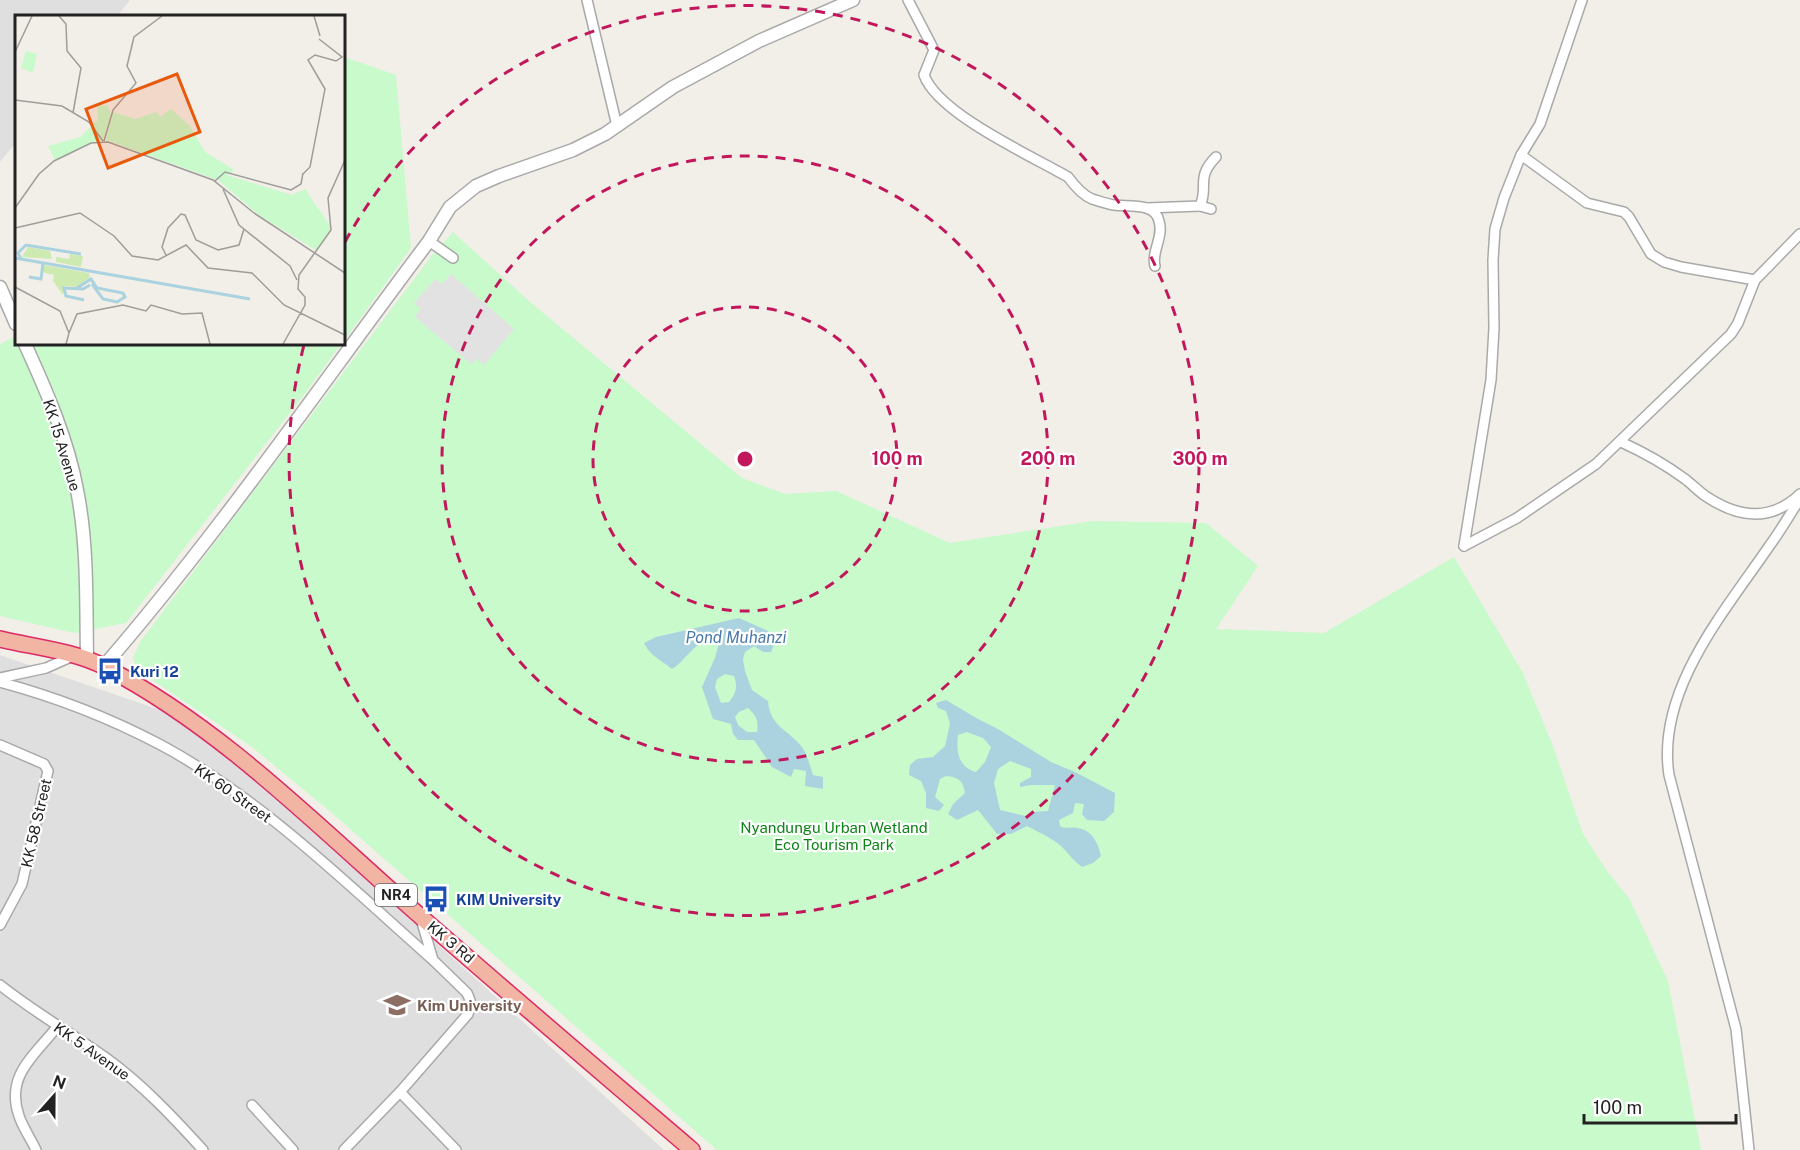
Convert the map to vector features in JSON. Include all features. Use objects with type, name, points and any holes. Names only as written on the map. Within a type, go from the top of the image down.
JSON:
[{"type":"highway","name":"NR4","points":[[0,639],[80,658]]},
{"type":"highway","name":"KK 3 Rd","points":[[80,658],[104,666],[167,704],[230,748],[420,916],[692,1150]]},
{"type":"street","points":[[587,0],[617,126]]},
{"type":"street","points":[[104,666],[140,624],[241,494],[429,241],[450,207],[476,186],[573,150],[605,134],[674,87],[759,41],[853,0]]},
{"type":"street","points":[[908,0],[934,50],[924,75],[939,98],[996,137],[1068,177],[1089,198],[1112,205],[1147,208],[1200,206],[1212,209]]},
{"type":"street","points":[[1582,0],[1540,124],[1521,155],[1495,229],[1492,260],[1494,328],[1491,380],[1464,546],[1517,518],[1565,487],[1621,442],[1731,334],[1738,323],[1755,280],[1800,234]]},
{"type":"street","points":[[1521,155],[1587,203],[1624,212],[1651,254],[1664,262],[1755,280]]},
{"type":"street","points":[[1200,206],[1204,198],[1202,184],[1204,175],[1216,157]]},
{"type":"street","points":[[1159,221],[1168,211],[1176,207]]},
{"type":"street","points":[[1147,208],[1156,214],[1159,221],[1160,236],[1153,260],[1155,267]]},
{"type":"street","points":[[429,241],[453,258]]},
{"type":"street","points":[[0,287],[15,322]]},
{"type":"street","name":"KK 15 Avenue","points":[[25,345],[65,444],[77,488],[82,522],[80,658]]},
{"type":"street","points":[[1621,442],[1685,479],[1722,506],[1751,515],[1765,514],[1784,507],[1800,494]]},
{"type":"street","points":[[1749,1150],[1736,1029],[1666,755],[1678,697],[1689,669],[1720,616],[1800,499]]},
{"type":"street","points":[[0,680],[80,658]]},
{"type":"street","name":"KK 60 Street","points":[[0,680],[105,718],[162,746],[208,774],[255,806],[433,960],[467,993],[471,1007],[468,1014],[400,1092]]},
{"type":"street","name":"KK 58 Street","points":[[0,746],[44,764],[48,771],[22,884],[0,925]]},
{"type":"street","points":[[420,916],[433,960]]},
{"type":"street","name":"KK 5 Avenue","points":[[0,985],[57,1027],[106,1058],[164,1107],[203,1150]]},
{"type":"street","points":[[36,1150],[20,1118],[15,1100],[15,1086],[19,1074],[57,1027]]},
{"type":"street","points":[[344,1150],[400,1092],[456,1150]]},
{"type":"street","points":[[252,1105],[293,1150]]},
{"type":"shaded area","points":[[0,0],[130,0],[118,15],[15,15],[15,143],[0,162]]},
{"type":"shaded area","points":[[451,274],[514,329],[484,365],[477,359],[471,364],[415,317],[421,309],[414,303],[435,279],[442,284]]},
{"type":"shaded area","points":[[0,655],[192,721],[664,1150],[0,1150]]},
{"type":"green space","points":[[345,57],[396,75],[411,248],[345,340]]},
{"type":"green space","name":"Nyandungu Urban Wetland Eco Tourism Park","points":[[453,232],[530,302],[742,478],[785,494],[836,491],[950,543],[1093,521],[1206,523],[1258,566],[1216,629],[1324,633],[1454,557],[1523,673],[1553,746],[1583,834],[1607,871],[1629,898],[1668,981],[1701,1150],[717,1150],[333,814],[252,747],[136,669],[133,658],[140,642],[433,254]]},
{"type":"green space","points":[[15,336],[15,345],[340,345],[126,623],[74,633],[0,616],[0,344]]},
{"type":"water","name":"Pond Muhanzi","points":[[739,618],[768,631],[776,640],[771,652],[763,652],[754,646],[745,652],[743,659],[745,671],[752,690],[768,701],[772,717],[802,747],[813,775],[823,777],[823,789],[805,786],[806,771],[794,769],[791,777],[772,767],[754,740],[738,740],[733,734],[731,724],[713,719],[702,687],[719,643],[710,642],[697,646],[672,669],[653,655],[644,643],[656,637]],"holes":[[[725,674],[734,676],[736,690],[729,702],[721,703],[715,687],[717,679]],[[748,708],[756,718],[757,732],[747,732],[738,725],[735,717],[739,712]]]},
{"type":"water","points":[[946,700],[1051,762],[1115,793],[1114,812],[1104,821],[1087,820],[1082,814],[1084,804],[1075,803],[1073,813],[1059,820],[1062,827],[1073,827],[1088,832],[1096,842],[1101,856],[1093,863],[1082,867],[1057,843],[1027,826],[1011,834],[997,834],[978,810],[957,820],[948,814],[953,804],[965,793],[961,782],[954,777],[946,776],[940,779],[935,797],[944,805],[939,811],[926,808],[926,793],[921,781],[909,775],[910,765],[917,759],[933,757],[945,746],[950,724],[946,711],[938,708],[936,703]],"holes":[[[967,732],[983,738],[991,747],[985,762],[976,772],[965,766],[958,752],[958,735]],[[1010,761],[1031,769],[1031,777],[1020,783],[1020,787],[1055,785],[1048,811],[1034,812],[1025,816],[1000,810],[994,783],[998,769]]]},
{"type":"place","name":"Kuri 12","points":[[110,671]]},
{"type":"place","name":"KIM University","points":[[436,899]]},
{"type":"place","name":"Kim University","points":[[397,1005]]}]
